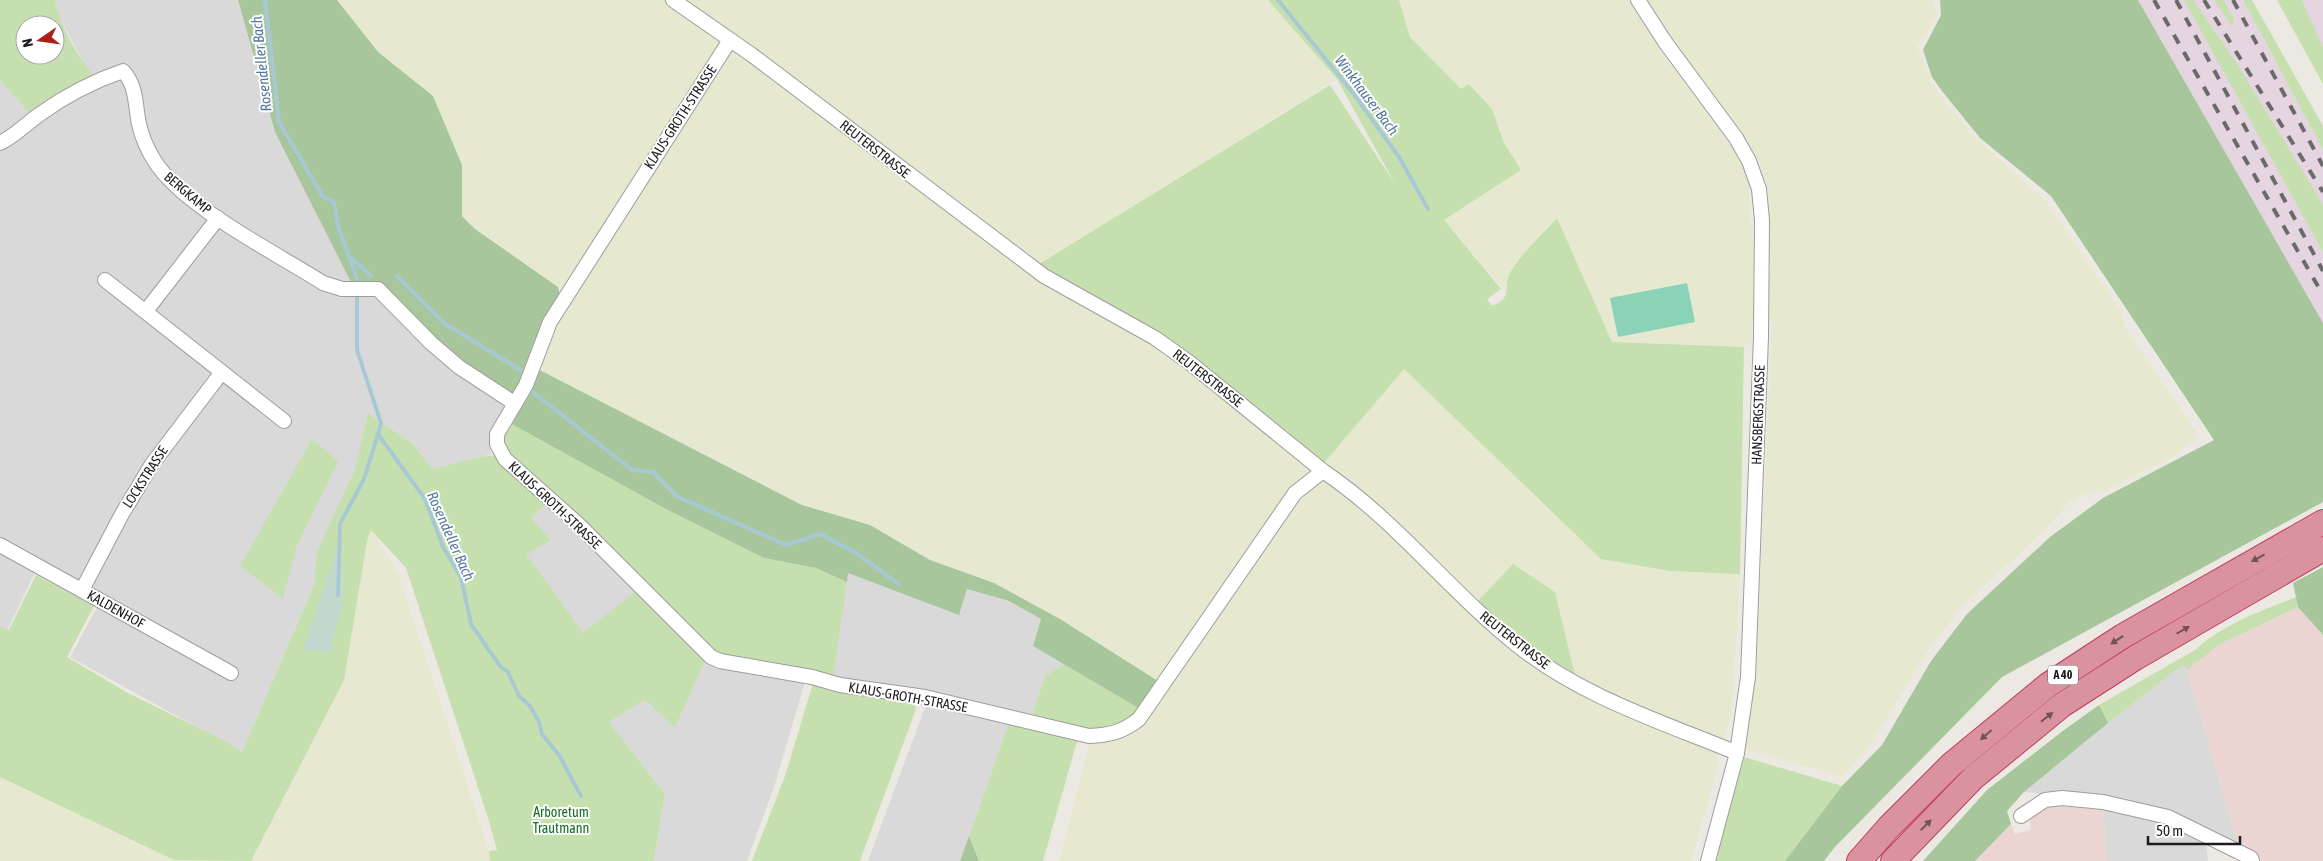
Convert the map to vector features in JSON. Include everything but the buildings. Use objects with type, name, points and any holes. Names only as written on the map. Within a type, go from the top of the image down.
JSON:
[{"type":"highway","name":"A 40","points":[[1859,861],[1889,827],[1952,764],[2048,685],[2123,636],[2323,522]]},
{"type":"highway","name":"A 40","points":[[1892,861],[1973,778],[2062,705],[2135,658],[2317,552]]},
{"type":"street","name":"REUTERSTRASSE","points":[[673,0],[730,40],[1044,276],[1130,323],[1190,363],[1323,471],[1346,486],[1403,537],[1481,614],[1511,640],[1570,682],[1617,704],[1737,753]]},
{"type":"street","name":"HANSBERGSTRASSE","points":[[1638,0],[1665,42],[1736,138],[1749,161],[1759,189],[1763,259],[1748,677],[1737,753],[1708,861]]},
{"type":"street","name":"KLAUS-GROTH-STRASSE","points":[[730,40],[550,322],[526,385],[497,434],[497,444],[505,459],[578,524],[711,657],[720,661],[812,677],[840,685],[925,697],[1090,736],[1113,735],[1129,728],[1139,719],[1295,493],[1323,471]]},
{"type":"street","name":"BERGKAMP","points":[[0,143],[10,139],[52,106],[123,71],[133,86],[142,134],[156,163],[168,180],[218,218],[323,282],[342,289],[378,288],[431,343],[458,367],[514,403]]},
{"type":"street","points":[[146,311],[218,218]]},
{"type":"street","points":[[105,280],[284,420]]},
{"type":"street","name":"LOCKSTRASSE","points":[[82,590],[122,514],[152,464],[222,372]]},
{"type":"street","name":"KALDENHOF","points":[[0,545],[231,673]]},
{"type":"street","points":[[2021,816],[2045,800],[2062,798],[2103,802],[2168,817],[2251,858],[2252,861]]},
{"type":"shaded area","points":[[55,0],[238,0],[275,132],[377,291],[449,367],[507,407],[489,438],[491,454],[454,466],[432,469],[413,444],[368,414],[355,469],[317,551],[314,585],[242,752],[70,657],[101,600],[35,572],[7,631],[0,628],[0,80],[11,91],[99,83],[86,67],[65,28],[65,15],[59,15]],"holes":[[[338,462],[297,546],[282,598],[240,566]]]},
{"type":"shaded area","points":[[2138,0],[2243,0],[2323,150],[2323,323]]},
{"type":"shaded area","points":[[2302,0],[2323,0],[2323,47]]},
{"type":"shaded area","points":[[547,503],[637,590],[583,634],[525,554],[551,540],[531,518]]},
{"type":"shaded area","points":[[848,573],[959,614],[967,589],[1009,601],[1041,619],[1033,646],[1064,664],[1045,676],[1032,716],[1013,712],[960,861],[868,861],[930,694],[833,680]]},
{"type":"shaded area","points":[[2298,607],[2323,635],[2323,861],[2259,861],[2258,856],[2239,847],[2187,670],[2220,644]]},
{"type":"shaded area","points":[[705,661],[714,667],[806,678],[775,784],[747,861],[654,861],[665,794],[609,722],[645,700],[675,728]]},
{"type":"shaded area","points":[[2185,663],[2239,847],[2205,834],[2208,861],[2106,861],[2103,799],[2024,792]]},
{"type":"shaded area","points":[[2048,804],[2103,805],[2106,861],[1975,861],[2011,824],[2015,834],[2031,830],[2030,821],[2034,815]]},
{"type":"green space","points":[[0,0],[55,0],[59,15],[15,15],[15,65],[65,65],[65,28],[72,43],[97,80],[33,117],[0,80]]},
{"type":"green space","points":[[238,0],[337,0],[378,52],[433,96],[462,165],[462,216],[475,229],[558,287],[560,295],[528,364],[802,505],[870,525],[930,560],[994,583],[1060,619],[1158,681],[1140,709],[1033,646],[1041,619],[1009,601],[967,589],[959,615],[848,573],[847,582],[816,568],[764,558],[666,509],[508,422],[520,401],[462,365],[379,287],[354,288],[275,132]]},
{"type":"green space","points":[[337,0],[1268,0],[1337,79],[1027,273],[1127,327],[1188,368],[1312,467],[1324,463],[1404,369],[1601,559],[1670,571],[1740,574],[1730,721],[1718,753],[1719,764],[1691,861],[1059,861],[1090,742],[1111,743],[1128,737],[1146,724],[1168,689],[1060,619],[994,583],[930,560],[870,525],[802,505],[543,373],[541,362],[552,331],[569,300],[558,287],[475,229],[462,216],[462,165],[433,96],[378,52]]},
{"type":"green space","points":[[1268,0],[1399,0],[1410,37],[1461,89],[1469,84],[1492,109],[1504,143],[1521,170],[1444,220],[1501,289],[1487,299],[1492,306],[1504,298],[1507,290],[1508,276],[1516,264],[1557,218],[1612,342],[1744,347],[1740,574],[1670,571],[1601,559],[1404,369],[1324,463],[1193,360],[1036,266],[1330,85],[1395,184],[1337,79]]},
{"type":"green space","points":[[1399,0],[1933,0],[1937,15],[1917,47],[1938,93],[1978,140],[2045,200],[2122,313],[2125,328],[2198,435],[2186,447],[2165,461],[2107,489],[2082,495],[2069,502],[2045,530],[1961,607],[1926,654],[1869,746],[1843,777],[1745,749],[1756,678],[1772,319],[1753,317],[1752,342],[1744,347],[1612,342],[1557,218],[1509,273],[1508,294],[1444,220],[1521,170],[1504,143],[1492,109],[1461,89],[1410,37]],"holes":[[[1681,51],[1756,155],[1767,185],[1771,274],[1755,272],[1748,180],[1736,149],[1671,57]]]},
{"type":"green space","points":[[1940,0],[2138,0],[2323,323],[2323,502],[2002,677],[1834,848],[1824,861],[1785,861],[1842,786],[1882,745],[1931,661],[1967,614],[2050,537],[2103,498],[2214,440],[2051,196],[1980,138],[1932,77],[1923,50],[1941,15]]},
{"type":"green space","points":[[2184,0],[2193,0],[2234,59],[2323,205],[2323,252]]},
{"type":"green space","points":[[2214,0],[2224,0],[2234,19],[2232,27]]},
{"type":"green space","points":[[2243,0],[2252,0],[2323,126],[2323,150]]},
{"type":"green space","points":[[2277,0],[2302,0],[2323,47],[2323,84]]},
{"type":"green space","points":[[1687,283],[1695,322],[1618,337],[1610,298]]},
{"type":"green space","name":"Arboretum Trautmann","points":[[368,413],[413,444],[432,469],[485,456],[498,456],[547,503],[531,518],[551,540],[526,554],[583,633],[637,590],[705,661],[675,728],[645,700],[609,722],[665,794],[654,861],[490,861],[489,851],[497,850],[488,818],[406,568],[371,530],[367,541],[344,680],[251,861],[174,860],[0,777],[0,627],[9,630],[36,575],[94,606],[67,657],[128,693],[229,743],[242,752],[314,585],[317,551],[355,469]]},
{"type":"green space","points":[[508,422],[666,509],[764,558],[816,568],[847,582],[833,680],[725,658],[709,651],[525,474],[501,443]]},
{"type":"green space","points":[[312,439],[338,462],[297,546],[283,599],[240,566]]},
{"type":"green space","points":[[371,529],[399,575],[489,851],[490,861],[0,861],[0,777],[174,860],[344,680],[367,541]]},
{"type":"green space","points":[[342,541],[343,602],[330,652],[303,650],[339,542]]},
{"type":"green space","points":[[1513,564],[1555,592],[1576,680],[1531,650],[1476,603]]},
{"type":"green space","points":[[2323,567],[2323,635],[2298,607],[2293,583]]},
{"type":"green space","points":[[2296,597],[2298,607],[2220,644],[2187,670],[2184,664],[2108,723],[2099,705],[2195,650],[2230,625]]},
{"type":"green space","points":[[1064,664],[1140,709],[1130,721],[1102,732],[1032,716],[1045,676]]},
{"type":"green space","points":[[814,680],[914,701],[916,709],[860,861],[752,861],[785,776]]},
{"type":"green space","points":[[2099,705],[2108,723],[2024,792],[2007,811],[2011,824],[1975,861],[1923,861],[1987,790]]},
{"type":"green space","points":[[1010,720],[1078,738],[1043,861],[979,861],[969,836]]},
{"type":"green space","points":[[1744,757],[1842,786],[1785,861],[1715,861]]},
{"type":"green space","points":[[969,836],[979,861],[960,861]]},
{"type":"waterway","name":"Rosendeller Bach","points":[[265,0],[279,122],[323,197],[334,202],[338,226],[358,282]]},
{"type":"waterway","name":"Winkhauser Bach","points":[[1278,0],[1353,93],[1399,157],[1428,209]]},
{"type":"waterway","points":[[350,257],[371,276]]},
{"type":"waterway","points":[[397,276],[444,323],[522,371]]},
{"type":"waterway","name":"Rosendeller Bach","points":[[357,297],[357,350],[381,423],[378,434],[425,499],[443,547],[461,577],[471,624],[500,666],[508,672],[519,696],[530,706],[539,722],[542,734],[559,755],[581,796]]},
{"type":"waterway","points":[[529,389],[632,470],[653,472],[678,497],[786,545],[820,534],[856,553],[899,584]]},
{"type":"waterway","points":[[338,595],[340,524],[364,479],[378,434]]},
{"type":"railway","points":[[2154,0],[2323,295]]},
{"type":"railway","points":[[2176,0],[2323,271]]},
{"type":"railway","points":[[2204,0],[2323,192]]},
{"type":"railway","points":[[2233,0],[2323,166]]}]
